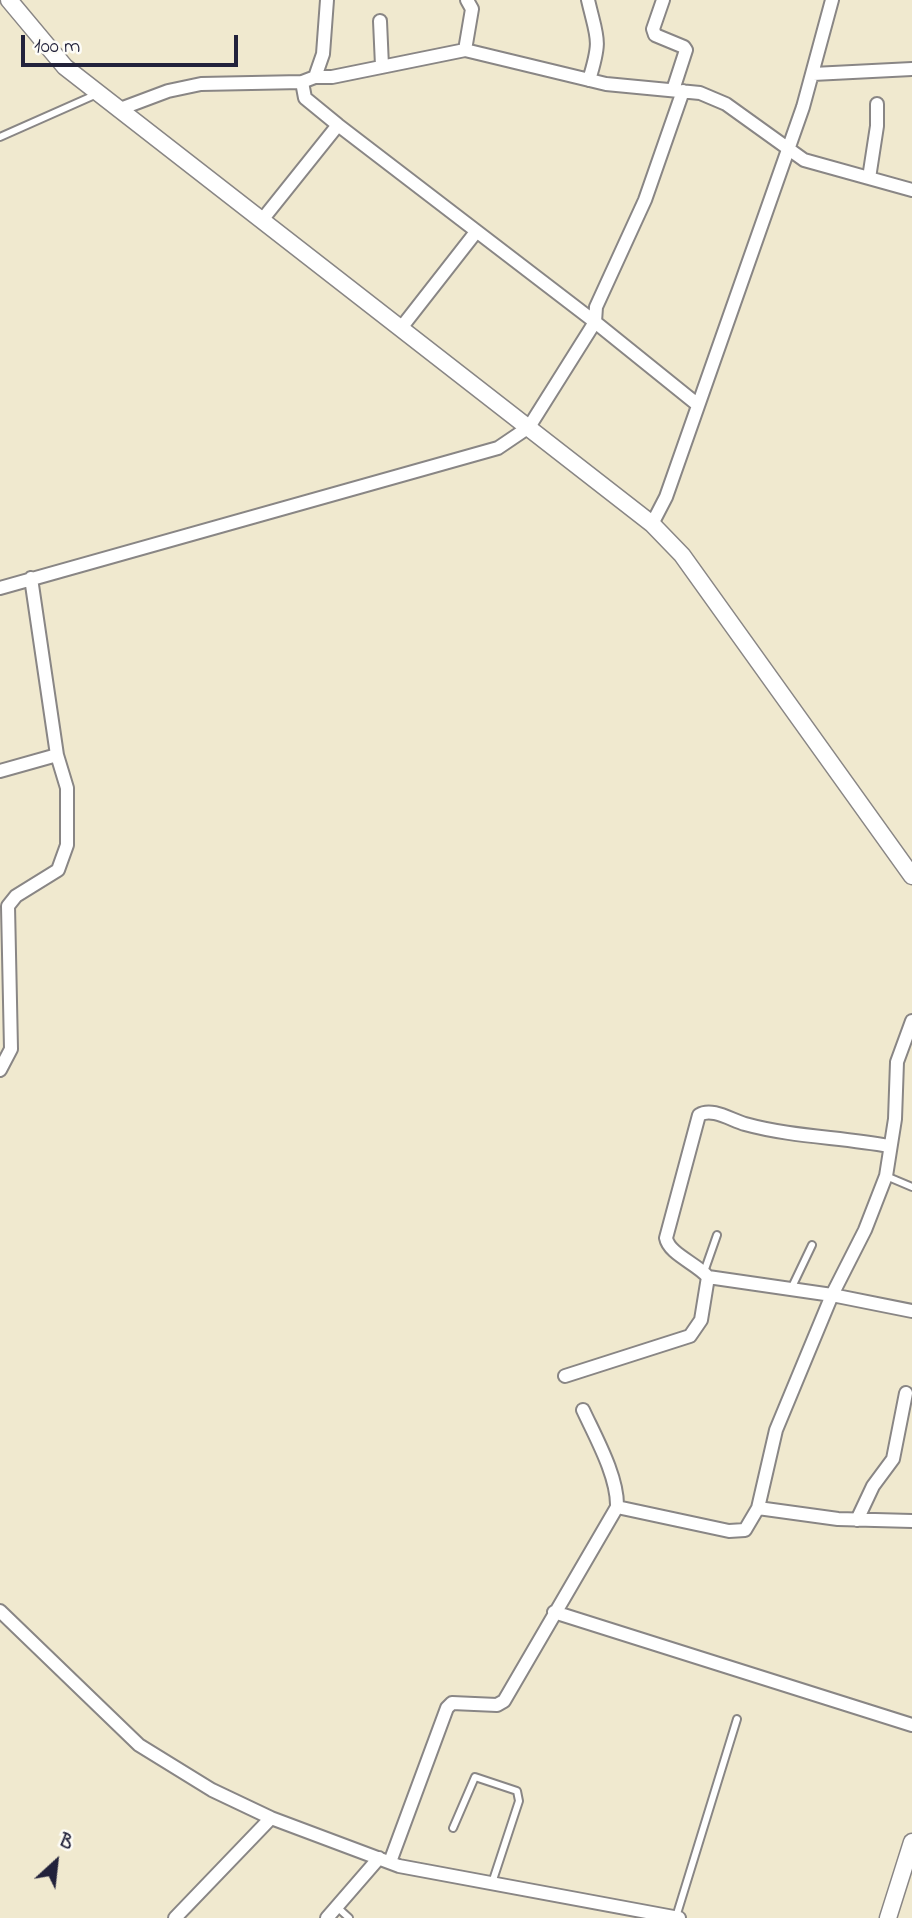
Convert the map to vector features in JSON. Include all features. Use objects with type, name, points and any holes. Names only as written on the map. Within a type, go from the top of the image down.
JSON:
[{"type":"street","points":[[9,0],[65,67],[652,524],[682,555],[912,876]]},
{"type":"street","points":[[327,0],[323,54],[308,79],[305,98],[596,322],[698,405]]},
{"type":"street","points":[[465,50],[472,9],[467,0]]},
{"type":"street","points":[[588,0],[598,37],[597,54],[589,80]]},
{"type":"street","points":[[0,588],[498,448],[528,428],[596,322],[596,307],[616,258],[645,200],[678,90],[686,50],[655,35],[653,29],[663,0]]},
{"type":"street","points":[[652,524],[666,497],[787,150],[813,74],[832,0]]},
{"type":"street","points":[[380,21],[382,66]]},
{"type":"street","points":[[120,110],[168,91],[201,84],[331,78],[465,50],[589,80],[634,88],[700,93],[726,104],[804,160],[912,190]]},
{"type":"street","points":[[813,74],[912,69]]},
{"type":"street","points":[[869,178],[877,126],[877,104]]},
{"type":"street","points":[[262,220],[338,125]]},
{"type":"street","points":[[401,328],[476,232]]},
{"type":"street","points":[[0,1070],[10,1049],[8,906],[16,896],[58,870],[67,845],[67,788],[57,755],[31,579]]},
{"type":"street","points":[[0,771],[57,755]]},
{"type":"street","points":[[617,1507],[729,1531],[745,1530],[752,1523],[776,1430],[832,1295],[865,1230],[886,1176],[895,1119],[897,1062],[912,1021]]},
{"type":"street","points":[[889,1146],[804,1136],[746,1124],[709,1112],[699,1115],[666,1238],[673,1251],[694,1262],[706,1275],[912,1311]]},
{"type":"street","points":[[565,1376],[690,1336],[701,1320],[706,1275]]},
{"type":"street","points":[[857,1520],[873,1486],[895,1452],[906,1393]]},
{"type":"street","points":[[327,1918],[385,1860],[447,1707],[452,1703],[501,1704],[617,1507],[614,1484],[601,1446],[583,1410]]},
{"type":"street","points":[[758,1508],[857,1520],[912,1521]]},
{"type":"street","points":[[0,1611],[139,1745],[212,1790],[271,1818],[385,1860],[677,1918]]},
{"type":"street","points":[[554,1612],[912,1724]]},
{"type":"street","points":[[175,1918],[271,1818]]},
{"type":"street","points":[[888,1918],[912,1842]]},
{"type":"lane","points":[[0,137],[99,93]]},
{"type":"lane","points":[[886,1176],[912,1187]]},
{"type":"lane","points":[[706,1275],[717,1235]]},
{"type":"lane","points":[[791,1289],[812,1245]]},
{"type":"lane","points":[[677,1918],[737,1719]]},
{"type":"lane","points":[[453,1828],[475,1777],[517,1790],[519,1801],[492,1883]]},
{"type":"lane","points":[[337,1907],[349,1918]]}]
